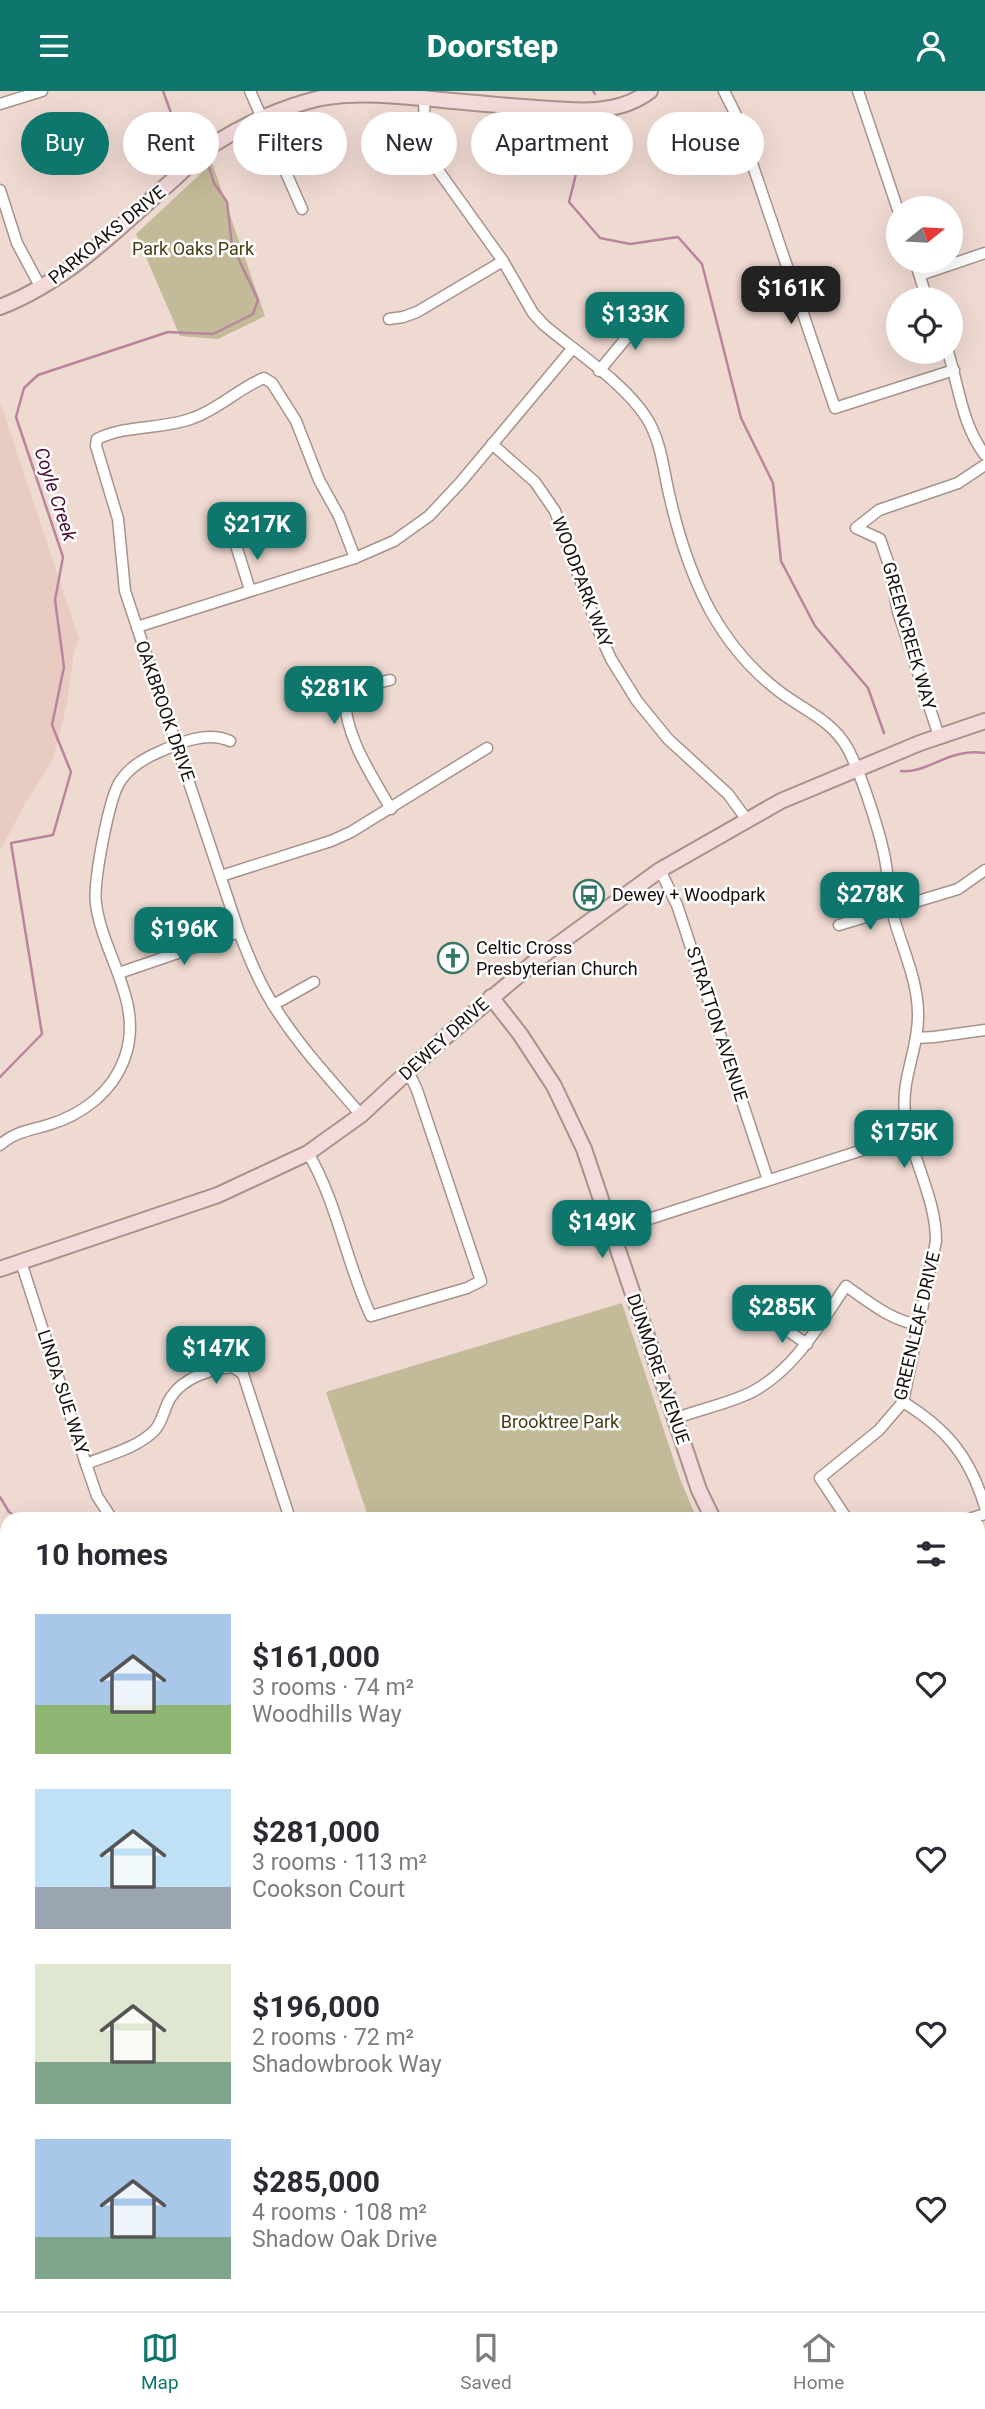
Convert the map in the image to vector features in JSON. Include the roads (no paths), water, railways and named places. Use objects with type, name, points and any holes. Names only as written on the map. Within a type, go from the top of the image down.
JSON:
[{"type":"street","points":[[0,104],[42,91]]},
{"type":"street","points":[[250,91],[259,112]]},
{"type":"street","name":"PARKOAKS DRIVE","points":[[280,112],[345,93],[589,111],[618,107],[650,91]]},
{"type":"street","points":[[724,91],[735,113],[835,408],[954,370]]},
{"type":"street","points":[[858,91],[894,196]]},
{"type":"street","name":"GREENLEAF DRIVE","points":[[424,97],[424,131],[429,154],[446,182],[503,261],[533,313],[636,404],[656,436],[670,496],[693,572],[722,630],[762,677],[834,729],[848,750],[856,769],[884,853],[893,910],[918,1000],[916,1038],[904,1085],[904,1099],[909,1135],[934,1214],[935,1254],[902,1402],[879,1430],[820,1478],[842,1512]]},
{"type":"street","name":"PARKOAKS DRIVE","points":[[0,307],[41,288],[81,260],[201,154],[233,134]]},
{"type":"street","points":[[287,175],[302,209]]},
{"type":"street","points":[[0,190],[17,243],[41,288]]},
{"type":"street","points":[[924,287],[919,275],[985,253]]},
{"type":"street","points":[[389,319],[417,312],[503,261]]},
{"type":"street","points":[[599,371],[647,313]]},
{"type":"street","name":"OAKBROOK DRIVE","points":[[361,1115],[307,1053],[273,1005],[239,932],[137,627],[355,558],[394,541],[429,516],[572,349]]},
{"type":"street","points":[[952,364],[965,417],[985,454]]},
{"type":"street","points":[[137,627],[125,591],[120,527],[96,446],[97,439],[124,429],[191,419],[221,405],[264,378],[272,383],[296,421],[319,481],[347,533],[355,558]]},
{"type":"street","name":"WOODPARK WAY","points":[[492,444],[535,482],[555,511],[601,637],[637,701],[668,739],[728,794],[747,820]]},
{"type":"street","name":"GREENCREEK WAY","points":[[939,736],[898,612],[889,565],[880,539],[856,528],[879,510],[958,483],[985,465]]},
{"type":"street","points":[[235,542],[250,590]]},
{"type":"street","points":[[390,680],[355,688],[345,696],[345,702],[352,732],[361,753],[391,809]]},
{"type":"street","name":"DEWEY DRIVE","points":[[0,1269],[218,1195],[308,1153],[361,1115],[491,997],[556,944],[660,870],[781,801],[939,736],[985,721]]},
{"type":"street","points":[[0,1145],[19,1133],[58,1122],[83,1110],[112,1082],[125,1056],[130,1033],[128,1005],[99,919],[94,890],[112,801],[119,782],[127,772],[148,756],[176,745],[209,736],[230,741]]},
{"type":"street","points":[[221,876],[331,841],[391,809],[487,748]]},
{"type":"street","name":"STRATTON AVENUE","points":[[660,870],[677,905],[768,1180]]},
{"type":"street","points":[[839,925],[958,889],[985,870]]},
{"type":"street","points":[[119,973],[239,932]]},
{"type":"street","points":[[273,1005],[314,982]]},
{"type":"street","name":"DUNMORE AVENUE","points":[[491,997],[536,1056],[570,1117],[584,1149],[674,1419],[710,1512]]},
{"type":"street","points":[[916,1038],[985,1030]]},
{"type":"street","points":[[308,1153],[330,1197],[371,1316],[481,1282],[408,1071]]},
{"type":"street","points":[[612,1231],[909,1135]]},
{"type":"street","name":"LINDA SUE WAY","points":[[21,1262],[97,1496],[107,1512]]},
{"type":"street","points":[[674,1419],[753,1391],[772,1379],[790,1364],[807,1343],[846,1286],[881,1311],[919,1325]]},
{"type":"street","points":[[775,1322],[807,1343]]},
{"type":"street","points":[[86,1464],[144,1440],[157,1428],[171,1397],[182,1384],[220,1368],[233,1367],[243,1374],[287,1512]]},
{"type":"street","points":[[902,1402],[928,1418],[959,1451],[974,1477],[985,1507]]},
{"type":"street","points":[[985,2064],[985,2096]]},
{"type":"waterway","name":"Coyle Creek","points":[[163,91],[171,112]]},
{"type":"waterway","name":"Coyle Creek","points":[[0,1077],[42,1034],[11,843],[53,835],[71,772],[52,725],[64,667],[55,600],[63,557],[16,417],[24,388],[38,375],[168,332],[213,334],[253,314],[258,300],[232,245],[227,202],[212,175]]},
{"type":"waterway","points":[[576,175],[569,202],[600,238],[630,244],[678,237],[702,264],[741,418],[773,483],[781,561],[815,626],[868,688],[884,733]]},
{"type":"waterway","points":[[901,771],[920,769],[961,754],[985,753]]},
{"type":"waterway","name":"Coyle Creek","points":[[0,1497],[9,1512]]},
{"type":"place","name":"Dewey + Woodpark","points":[[589,895]]},
{"type":"place","name":"Celtic Cross Presbyterian Church","points":[[453,958]]},
{"type":"park label","name":"Park Oaks Park","points":[[193,249]]},
{"type":"park label","name":"Brooktree Park","points":[[560,1422]]}]
